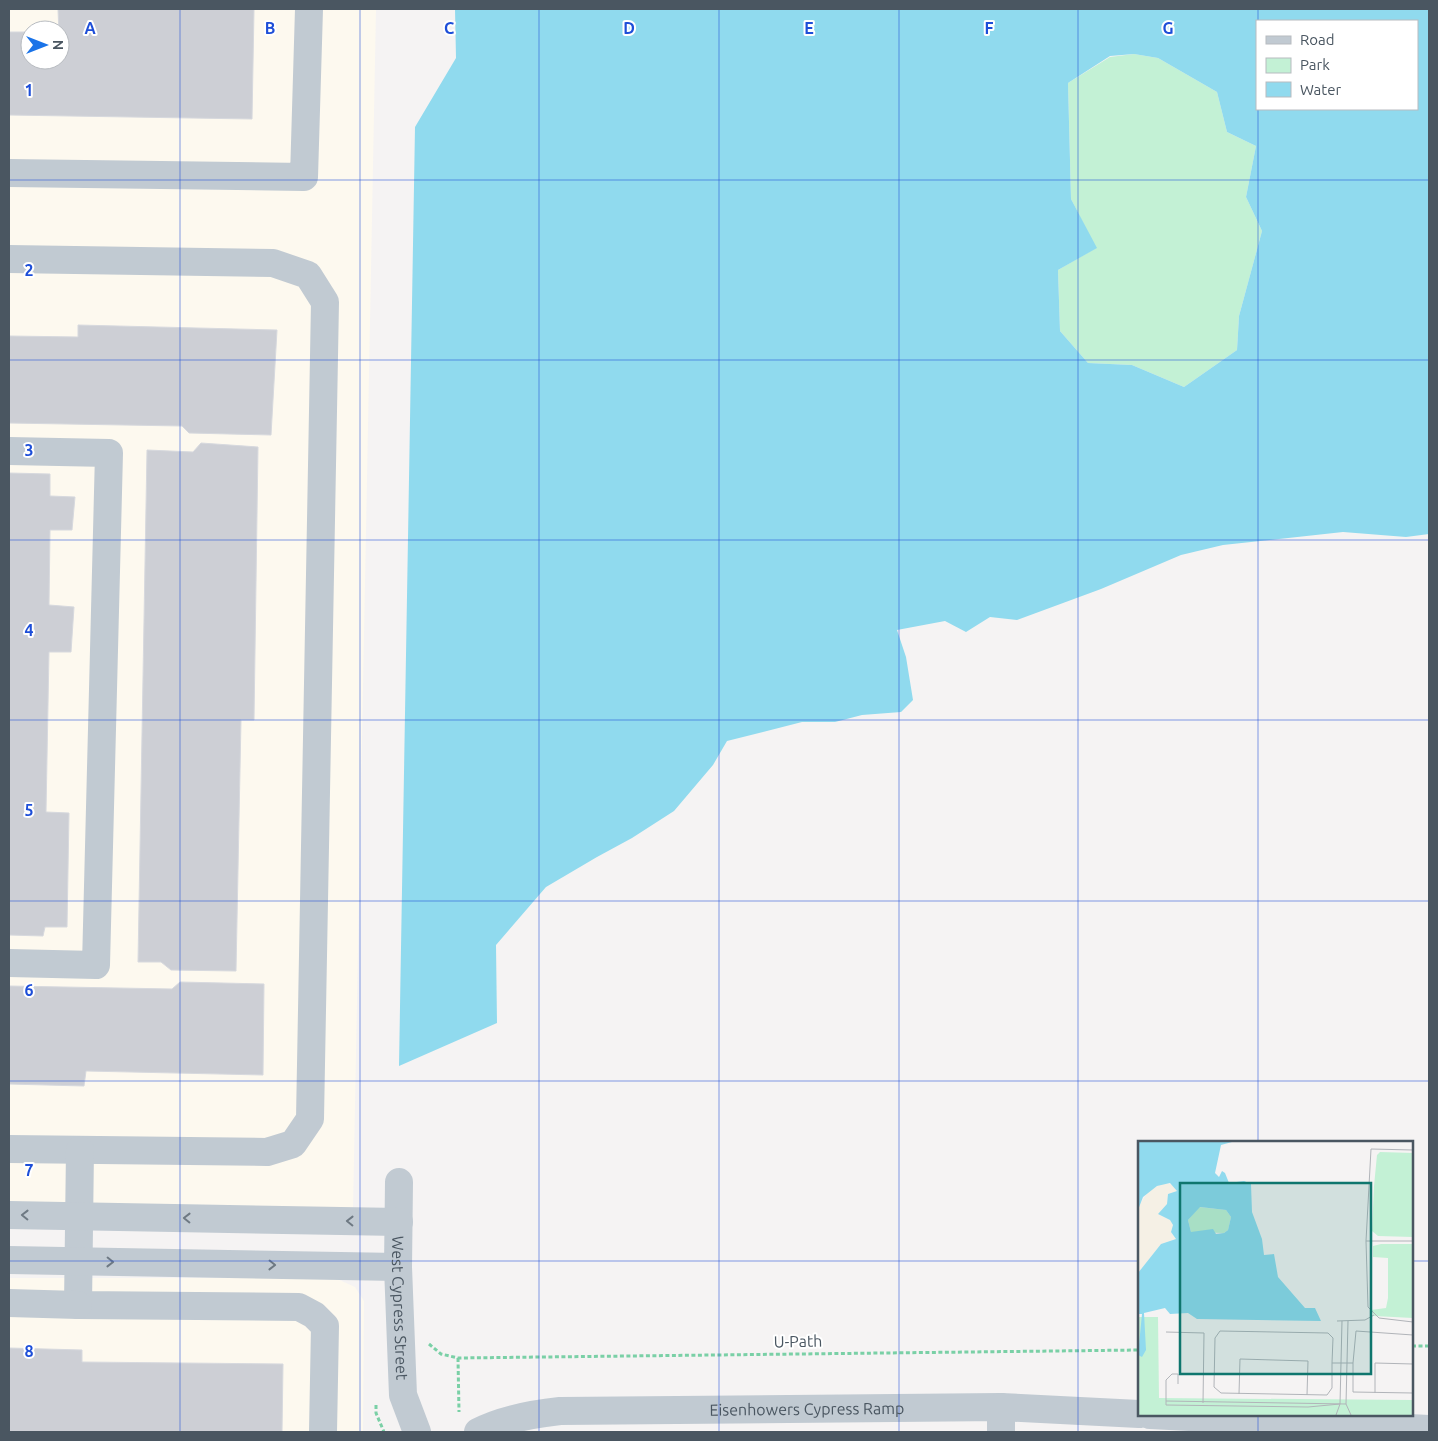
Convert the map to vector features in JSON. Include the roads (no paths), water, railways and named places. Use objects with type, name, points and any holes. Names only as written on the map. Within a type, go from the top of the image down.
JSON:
[{"type":"street","points":[[9,173],[304,178],[309,9]]},
{"type":"street","points":[[9,259],[273,263],[308,275],[325,302],[310,1119],[293,1144],[267,1152],[9,1149]]},
{"type":"street","points":[[9,451],[109,453],[96,965],[9,963]]},
{"type":"street","points":[[78,1305],[80,1150]]},
{"type":"street","name":"West Cypress Street","points":[[400,1182],[398,1267],[403,1395],[417,1432]]},
{"type":"street","points":[[9,1215],[398,1222]]},
{"type":"street","points":[[9,1260],[398,1267]]},
{"type":"street","points":[[9,1303],[299,1308],[314,1315],[325,1326],[323,1432]]},
{"type":"street","name":"Eisenhowers Cypress Ramp","points":[[468,1423],[504,1422],[560,1411],[1001,1420],[1138,1414]]},
{"type":"street","points":[[1170,1416],[1429,1429]]},
{"type":"water","points":[[455,9],[1429,9],[1429,534],[1406,537],[1343,532],[1223,545],[1181,555],[1101,589],[1017,620],[990,617],[966,632],[945,621],[897,630],[906,657],[913,700],[901,712],[862,715],[835,722],[802,722],[727,741],[713,765],[674,811],[632,838],[546,887],[496,945],[497,1023],[399,1066],[415,127],[456,58]],"holes":[[[1134,54],[1158,58],[1217,92],[1227,132],[1256,146],[1246,197],[1262,231],[1239,316],[1237,350],[1184,387],[1132,365],[1088,363],[1060,331],[1058,270],[1097,248],[1071,199],[1068,83],[1110,56]]]}]
